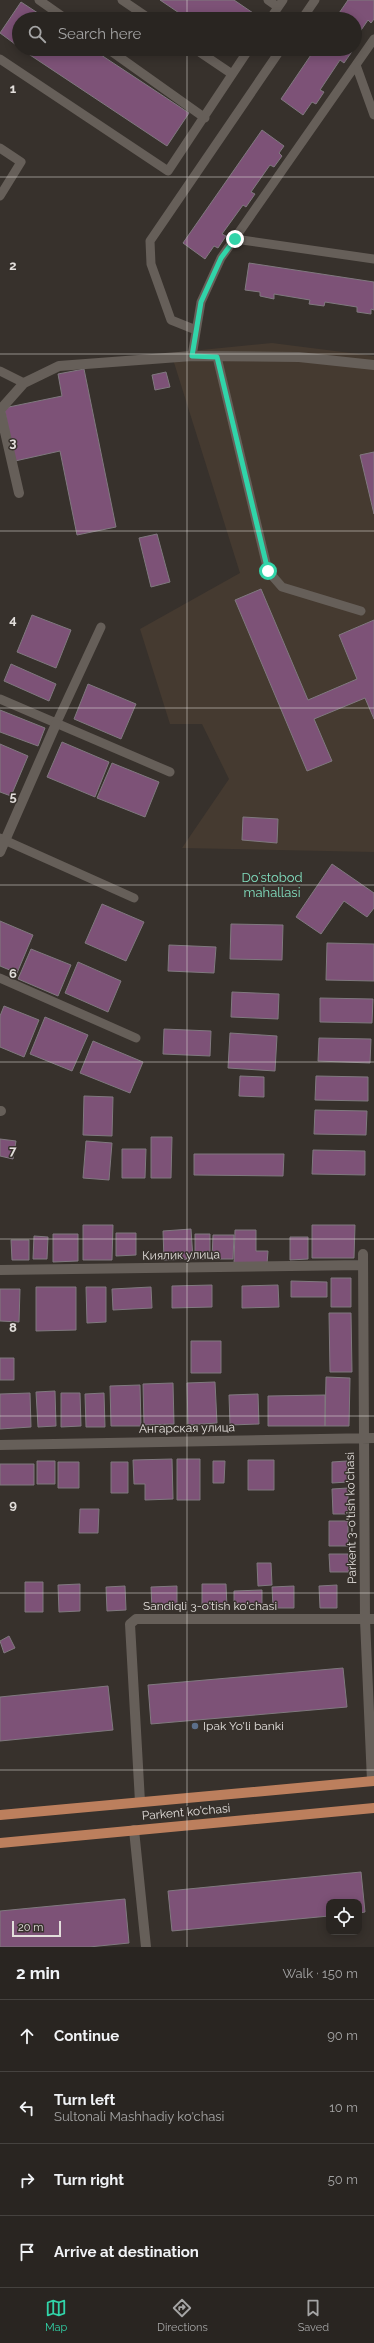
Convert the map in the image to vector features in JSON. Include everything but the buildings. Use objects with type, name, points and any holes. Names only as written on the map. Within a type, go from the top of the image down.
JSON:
[{"type":"main road","name":"Parkent ko'chasi","points":[[0,1815],[373,1781]]},
{"type":"main road","name":"Parkent ko'chasi","points":[[0,1843],[374,1808]]},
{"type":"street","points":[[19,493],[0,410],[24,383],[59,366],[192,356],[299,357],[374,365]]},
{"type":"street","points":[[0,852],[2,839],[56,724]]},
{"type":"street","name":"Parkent 3-o'tish ko'chasi","points":[[364,1254],[363,1438],[370,1620],[373,1781]]},
{"type":"street","name":"Киялик улица","points":[[0,1270],[363,1266]]},
{"type":"street","name":"Ангарская улица","points":[[0,1445],[374,1438]]},
{"type":"street","name":"Sandiqli 3-o'tish ko'chasi","points":[[140,1802],[130,1624],[132,1621],[136,1619],[370,1620]]},
{"type":"street","points":[[134,1830],[146,1947]]},
{"type":"lane","points":[[39,0],[56,12]]},
{"type":"lane","points":[[122,0],[140,12]]},
{"type":"lane","points":[[268,0],[280,3],[274,12]]},
{"type":"lane","points":[[307,12],[315,0]]},
{"type":"lane","points":[[192,356],[201,302],[221,258],[374,39]]},
{"type":"lane","points":[[118,56],[205,118]]},
{"type":"lane","points":[[205,56],[232,74]]},
{"type":"lane","points":[[0,59],[168,171],[205,118],[244,56]]},
{"type":"lane","points":[[196,330],[171,320],[150,264],[150,241],[276,56]]},
{"type":"lane","points":[[356,66],[374,115]]},
{"type":"lane","points":[[0,148],[21,162],[0,196]]},
{"type":"lane","points":[[235,239],[374,259]]},
{"type":"lane","points":[[217,357],[268,571],[282,587],[361,611]]},
{"type":"lane","points":[[0,371],[24,383]]},
{"type":"lane","points":[[56,724],[101,627]]},
{"type":"lane","points":[[0,699],[170,772]]},
{"type":"lane","points":[[2,839],[134,898]]},
{"type":"lane","points":[[0,978],[136,1038]]},
{"type":"shaded area","points":[[272,343],[374,356],[374,852],[182,848],[229,779],[202,724],[170,724],[140,629],[240,573],[171,353]]},
{"type":"place","name":"Ipak Yo'li banki","points":[[195,1726]]},
{"type":"district","name":"Doʻstobod mahallasi","points":[[272,884]]},
{"type":"route","points":[[235,239],[221,258],[201,302],[192,356],[217,357],[268,571]]}]
